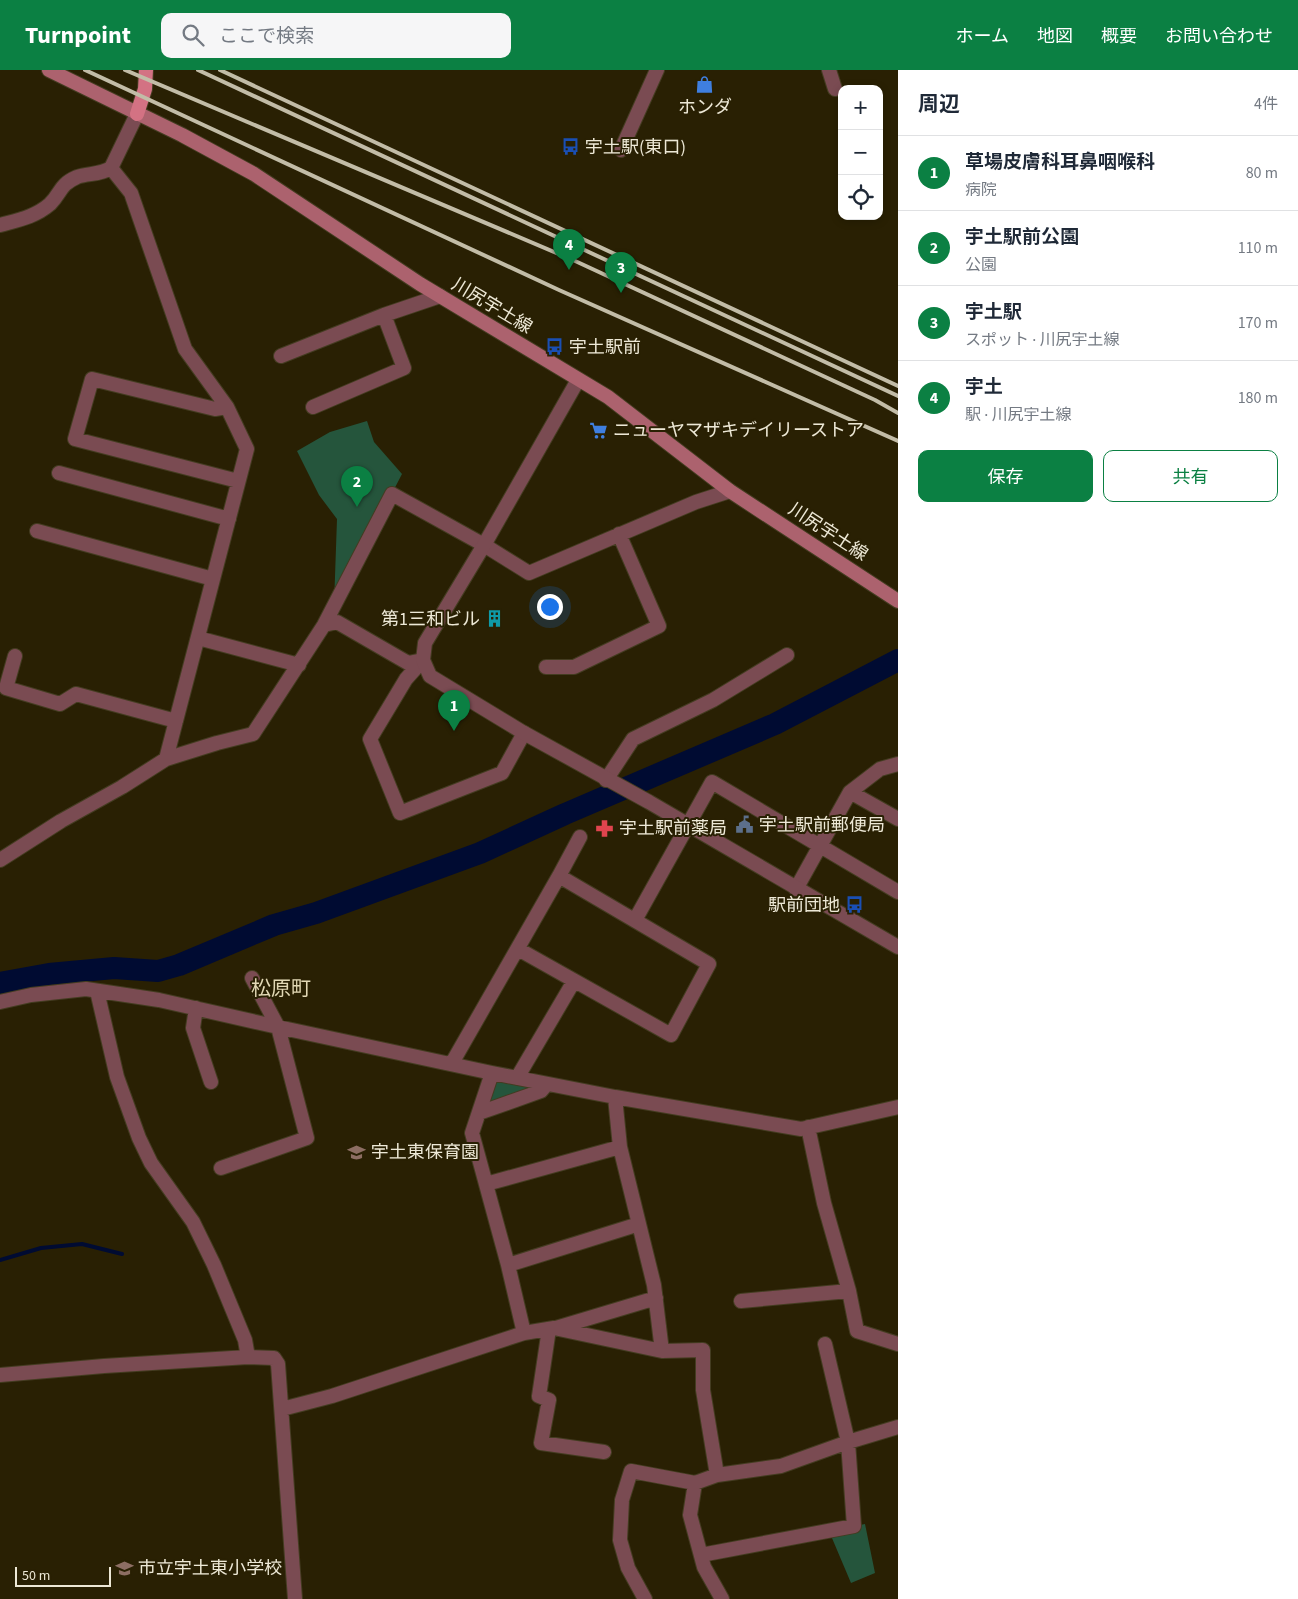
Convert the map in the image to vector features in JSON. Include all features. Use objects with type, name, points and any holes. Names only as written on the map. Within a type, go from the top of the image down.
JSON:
[{"type":"main road","name":"川尻宇土線","points":[[49,70],[182,135],[254,174],[440,296],[608,397],[730,491],[898,601]]},
{"type":"main road","points":[[137,114],[145,89],[146,70]]},
{"type":"street","points":[[621,150],[657,70]]},
{"type":"street","points":[[829,70],[835,89]]},
{"type":"street","points":[[0,224],[32,216],[51,203],[62,186],[79,176],[104,172],[111,168],[137,114]]},
{"type":"street","points":[[111,168],[131,193],[186,349],[227,407],[247,449],[166,759]]},
{"type":"street","points":[[281,356],[384,315],[440,296]]},
{"type":"street","points":[[314,407],[404,368],[384,315]]},
{"type":"street","points":[[227,407],[215,409],[92,379],[75,439],[238,481]]},
{"type":"street","points":[[578,380],[484,545],[425,642],[423,660],[430,676],[606,780],[898,947]]},
{"type":"street","points":[[59,473],[228,519]]},
{"type":"street","points":[[0,860],[61,820],[122,788],[166,759],[253,734],[324,625],[392,494],[484,545],[529,573],[696,502],[730,491]]},
{"type":"street","points":[[37,531],[213,579]]},
{"type":"street","points":[[546,667],[574,667],[659,626],[619,534]]},
{"type":"street","points":[[324,625],[336,622],[408,663],[423,660]]},
{"type":"street","points":[[198,638],[299,665]]},
{"type":"street","points":[[606,780],[633,739],[713,700],[787,655]]},
{"type":"street","points":[[15,656],[6,688],[60,704],[76,694],[176,721]]},
{"type":"street","points":[[423,660],[406,679],[370,739],[400,813],[502,773],[524,732]]},
{"type":"street","points":[[796,889],[850,792],[880,769],[898,764]]},
{"type":"street","points":[[635,920],[712,782],[898,892]]},
{"type":"street","points":[[850,792],[898,819]]},
{"type":"street","points":[[452,1063],[580,837]]},
{"type":"street","points":[[518,949],[671,1035],[709,964],[559,876]]},
{"type":"street","points":[[221,1168],[307,1138],[278,1027],[252,978]]},
{"type":"street","points":[[517,1078],[574,981]]},
{"type":"street","points":[[0,1002],[31,995],[86,989],[159,1000],[492,1073],[615,1097],[801,1129],[898,1106]]},
{"type":"street","points":[[97,991],[117,1077],[139,1138],[151,1163],[193,1222],[214,1265],[242,1332],[248,1357]]},
{"type":"street","points":[[196,1008],[193,1028],[211,1082]]},
{"type":"street","points":[[492,1073],[472,1133],[524,1332]]},
{"type":"street","points":[[479,1113],[541,1091],[547,1084]]},
{"type":"street","points":[[615,1097],[620,1147],[654,1285],[662,1352]]},
{"type":"street","points":[[808,1127],[824,1203],[849,1291],[857,1331],[898,1344]]},
{"type":"street","points":[[486,1184],[620,1147]]},
{"type":"street","points":[[508,1265],[639,1224]]},
{"type":"street","points":[[741,1301],[849,1291]]},
{"type":"street","points":[[282,1409],[332,1396],[524,1332],[552,1329],[656,1298]]},
{"type":"street","points":[[552,1329],[662,1352],[703,1350],[703,1390],[717,1475]]},
{"type":"street","points":[[552,1329],[538,1396],[549,1400],[541,1443],[604,1452]]},
{"type":"street","points":[[701,1555],[854,1526],[848,1442],[826,1344]]},
{"type":"street","points":[[0,1374],[248,1357],[274,1358],[278,1364],[282,1409],[295,1599]]},
{"type":"street","points":[[645,1599],[628,1568],[620,1540],[622,1500],[631,1471],[695,1483],[717,1475],[781,1466],[848,1442],[898,1427]]},
{"type":"street","points":[[695,1483],[690,1515],[704,1568],[722,1599]]},
{"type":"green space","points":[[367,421],[374,442],[402,474],[334,605],[337,519],[319,495],[297,451],[330,432]]},
{"type":"green space","points":[[492,1073],[547,1084],[479,1113]]},
{"type":"green space","points":[[865,1524],[875,1573],[851,1583],[829,1531]]},
{"type":"waterway","points":[[0,983],[49,974],[114,968],[158,971],[179,965],[274,925],[316,913],[480,853],[565,814],[775,724],[898,660]]},
{"type":"waterway","points":[[0,1260],[41,1248],[82,1244],[122,1254]]},
{"type":"railway","points":[[85,70],[559,290],[898,441]]},
{"type":"railway","points":[[125,70],[573,260],[875,400],[898,413]]},
{"type":"railway","points":[[198,70],[898,396]]},
{"type":"railway","points":[[220,70],[898,386]]},
{"type":"place","name":"ホンダ","points":[[705,84]]},
{"type":"place","name":"宇土駅(東口)","points":[[571,147]]},
{"type":"place","name":"宇土","points":[[569,270]]},
{"type":"place","name":"宇土駅","points":[[621,293]]},
{"type":"place","name":"宇土駅前","points":[[555,347]]},
{"type":"place","name":"ニューヤマザキデイリーストア","points":[[599,430]]},
{"type":"place","name":"宇土駅前公園","points":[[357,507]]},
{"type":"place","name":"第1三和ビル","points":[[494,619]]},
{"type":"place","name":"草場皮膚科耳鼻咽喉科","points":[[454,731]]},
{"type":"place","name":"宇土駅前郵便局","points":[[745,825]]},
{"type":"place","name":"宇土駅前薬局","points":[[605,828]]},
{"type":"place","name":"駅前団地","points":[[854,905]]},
{"type":"place","name":"宇土東保育園","points":[[357,1152]]},
{"type":"place","name":"市立宇土東小学校","points":[[124,1568]]},
{"type":"district","name":"松原町","points":[[281,989]]}]
